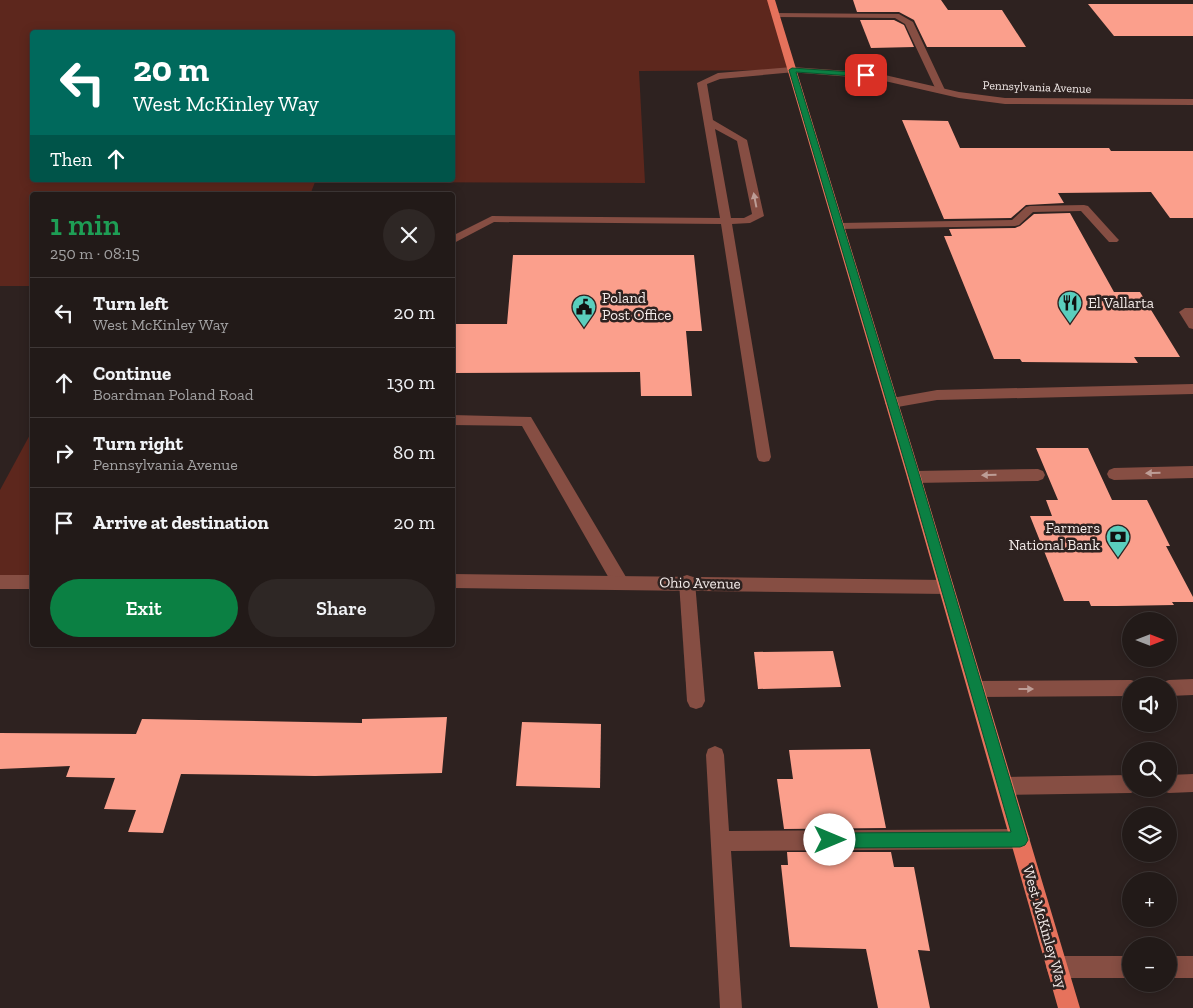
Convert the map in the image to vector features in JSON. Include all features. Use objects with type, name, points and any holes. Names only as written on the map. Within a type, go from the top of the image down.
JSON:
[{"type":"main road","name":"West McKinley Way","points":[[771,0],[977,689],[1069,1008]]},
{"type":"street","points":[[776,15],[887,16],[905,19],[910,22],[940,90]]},
{"type":"street","name":"Pennsylvania Avenue","points":[[709,122],[702,82],[718,76],[792,70],[876,76],[940,90],[1005,101],[1193,102]]},
{"type":"street","points":[[455,239],[492,219],[746,221],[758,216],[742,140],[709,122]]},
{"type":"street","points":[[709,122],[764,457]]},
{"type":"street","points":[[840,226],[1015,223],[1030,209],[1084,208],[1113,240]]},
{"type":"street","points":[[1193,312],[1185,312],[1193,325]]},
{"type":"street","points":[[892,403],[937,395],[1193,389]]},
{"type":"street","points":[[455,420],[526,421],[620,582]]},
{"type":"street","points":[[1114,474],[1193,472]]},
{"type":"street","points":[[914,477],[1038,475]]},
{"type":"street","name":"Ohio Avenue","points":[[455,581],[687,582],[946,587]]},
{"type":"street","points":[[0,582],[30,582]]},
{"type":"street","points":[[687,582],[696,701]]},
{"type":"street","points":[[1177,688],[1193,687]]},
{"type":"street","points":[[977,689],[1122,688]]},
{"type":"street","points":[[715,755],[731,1008]]},
{"type":"street","points":[[1177,784],[1193,783]]},
{"type":"street","points":[[1005,786],[1122,784]]},
{"type":"street","points":[[720,841],[1020,840]]},
{"type":"street","points":[[1057,966],[1122,967]]},
{"type":"street","points":[[1177,967],[1193,967]]},
{"type":"shaded area","points":[[0,0],[771,0],[792,70],[639,71],[645,183],[315,182],[311,192],[30,192],[30,286],[0,286]]},
{"type":"shaded area","points":[[30,435],[30,582],[0,582],[0,490]]},
{"type":"building","points":[[853,0],[941,0],[948,10],[1002,10],[1026,47],[927,47],[914,20],[899,12],[857,12]]},
{"type":"building","points":[[1088,4],[1193,4],[1193,36],[1114,36]]},
{"type":"building","points":[[860,20],[894,20],[904,25],[914,47],[871,48]]},
{"type":"building","points":[[902,120],[948,121],[960,148],[1109,148],[1111,151],[1193,151],[1193,218],[1170,218],[1151,192],[1058,193],[1064,203],[1026,205],[1011,218],[944,219]]},
{"type":"building","points":[[1070,213],[1114,292],[1140,292],[1180,357],[1134,357],[1138,363],[1022,362],[1020,359],[994,359],[944,236],[952,236],[949,229],[1015,228],[1034,214]]},
{"type":"building","name":"Poland Post Office","points":[[513,255],[694,255],[702,331],[686,331],[692,396],[641,396],[640,372],[455,373],[455,324],[507,324]]},
{"type":"building","name":"Farmers National Bank","points":[[1036,448],[1088,448],[1112,500],[1147,500],[1170,546],[1166,546],[1193,597],[1193,602],[1172,602],[1174,605],[1091,606],[1089,601],[1064,601],[1030,516],[1052,516],[1046,500],[1058,500]]},
{"type":"building","points":[[833,651],[841,687],[758,689],[754,652]]},
{"type":"building","points":[[447,717],[442,773],[315,776],[181,774],[163,833],[128,832],[136,810],[104,809],[115,778],[66,777],[70,766],[0,769],[0,733],[136,734],[142,719],[362,723],[362,719]]},
{"type":"building","points":[[522,722],[601,724],[600,788],[516,786]]},
{"type":"building","points":[[870,749],[886,828],[784,829],[777,779],[793,779],[789,750]]},
{"type":"building","points":[[787,852],[891,852],[894,867],[914,867],[930,951],[918,950],[930,1008],[878,1008],[866,949],[790,947],[781,865],[788,865]]},
{"type":"place","name":"El Vallarta","points":[[1070,324]]},
{"type":"place","name":"Poland Post Office","points":[[584,328]]},
{"type":"place","name":"Farmers National Bank","points":[[1118,558]]},
{"type":"route","points":[[830,840],[1020,840],[977,689],[792,70],[866,75]]}]
